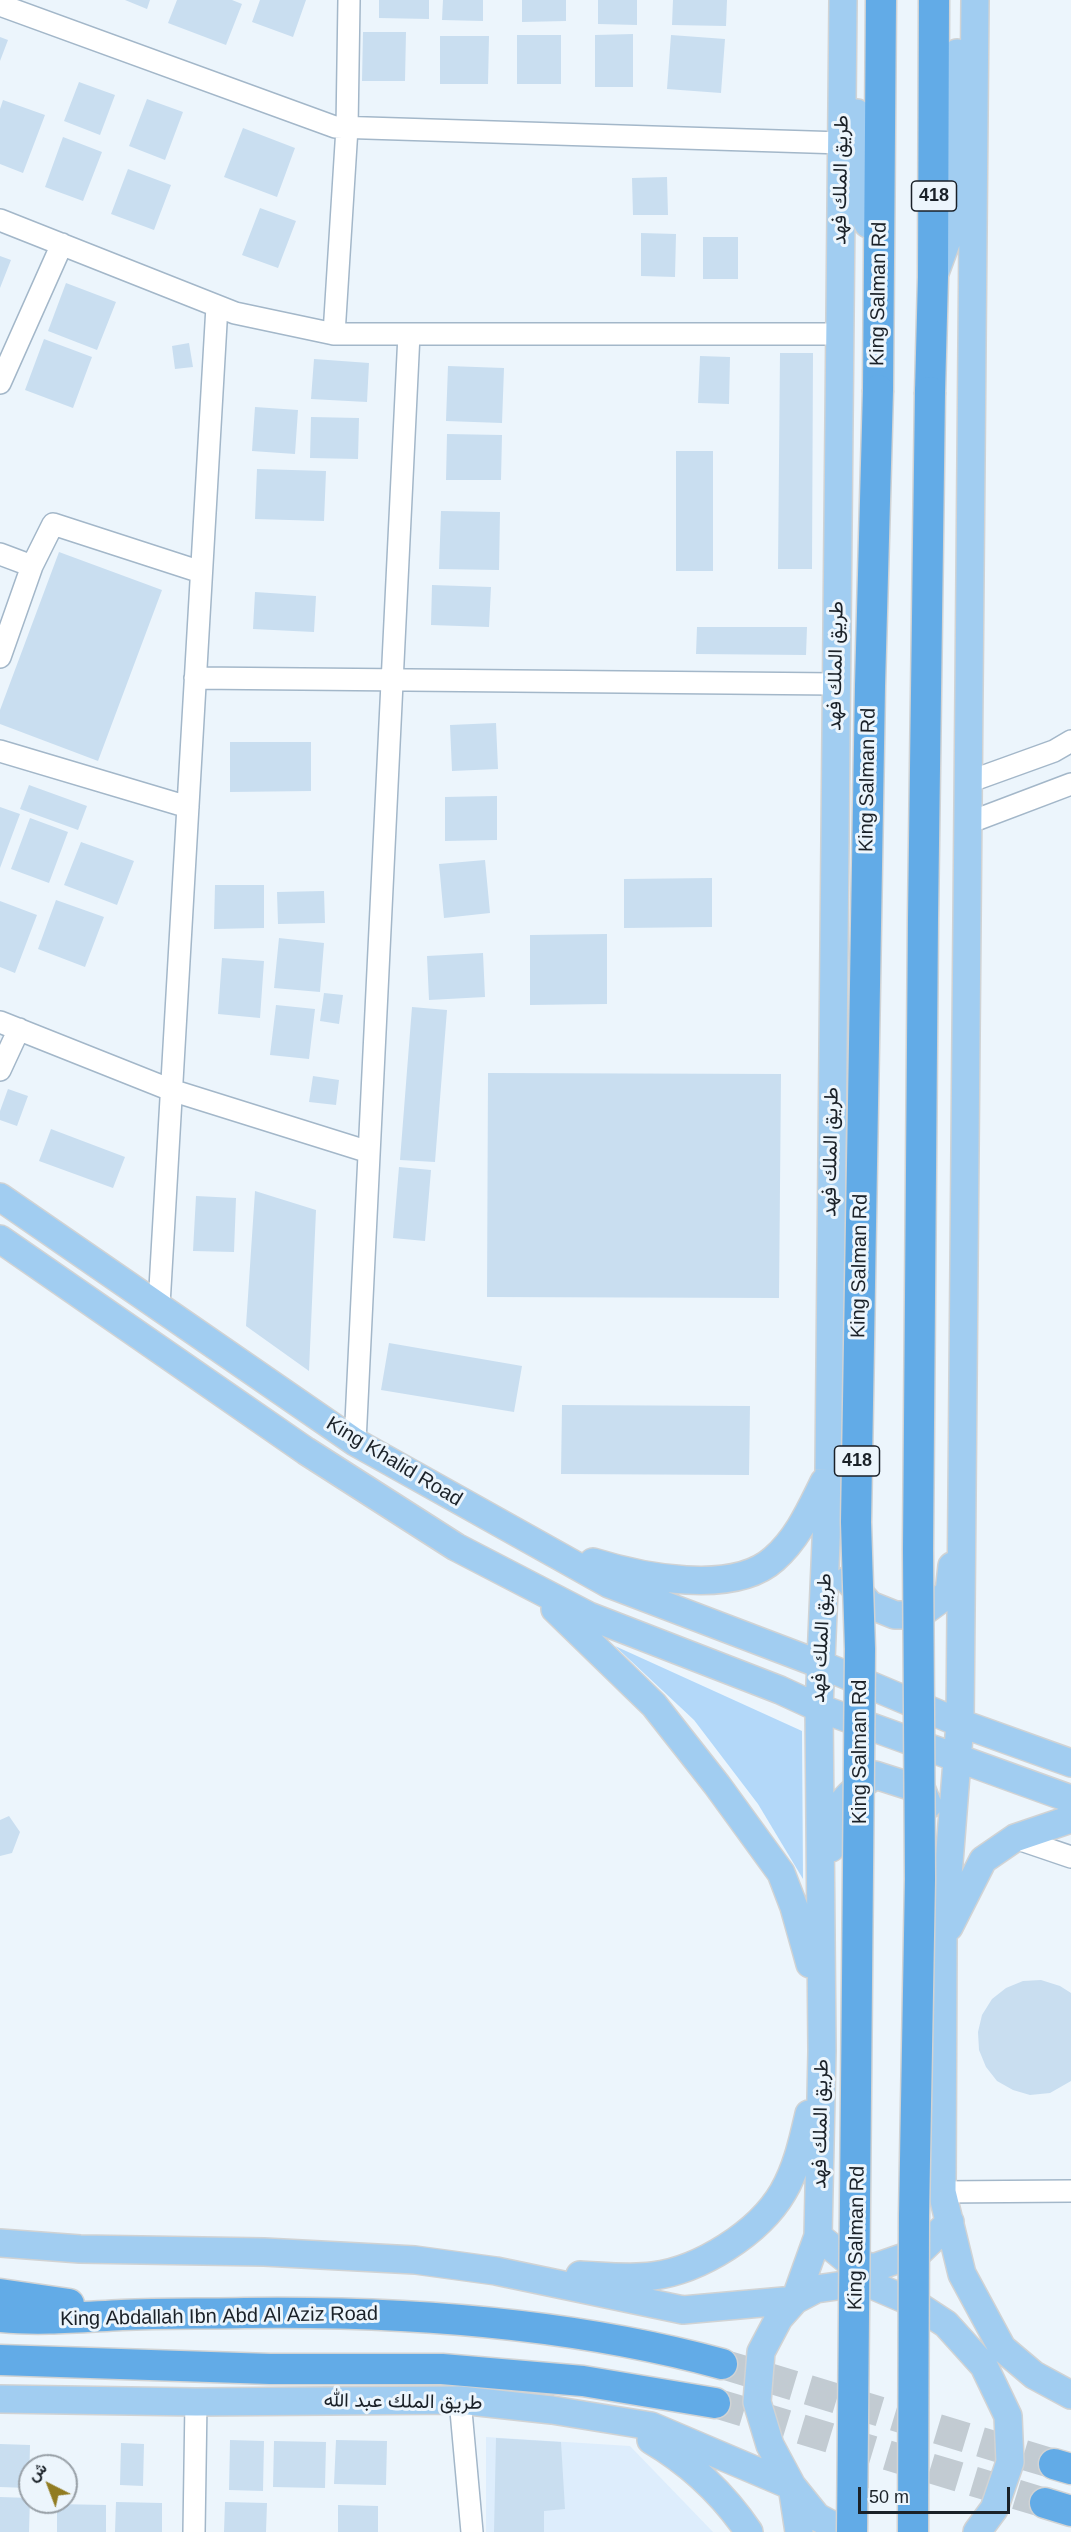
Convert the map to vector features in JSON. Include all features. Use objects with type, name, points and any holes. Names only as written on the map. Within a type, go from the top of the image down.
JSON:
[{"type":"highway","name":"King Salman Rd","points":[[852,2532],[857,2213],[860,1649],[856,1522],[870,686],[878,390],[881,0]]},
{"type":"highway","name":"418","points":[[913,2532],[914,2216],[920,1879],[918,1549],[923,930],[933,277],[934,0]]},
{"type":"highway","points":[[0,2294],[140,2314]]},
{"type":"highway","name":"King Abdallah Ibn Abd Al Aziz Road","points":[[0,2317],[24,2319],[140,2314],[351,2312],[505,2325],[655,2346],[722,2364]]},
{"type":"highway","points":[[0,2360],[270,2369],[454,2370],[583,2381],[716,2403]]},
{"type":"highway","points":[[0,2379],[91,2380],[270,2369]]},
{"type":"main road","name":"طريق الملك فهد","points":[[795,2300],[818,2236],[822,2051],[819,1708],[829,1474],[843,0]]},
{"type":"main road","points":[[933,277],[950,232],[959,0]]},
{"type":"main road","points":[[943,1939],[960,1723],[975,0]]},
{"type":"main road","points":[[843,33],[854,86],[879,322]]},
{"type":"main road","name":"King Khalid Road","points":[[0,1197],[355,1442],[541,1547],[609,1584],[822,1665],[960,1723]]},
{"type":"main road","name":"King Khalid Road","points":[[0,1239],[306,1451],[456,1546],[589,1616],[780,1690],[819,1708],[958,1757]]},
{"type":"main road","points":[[829,1474],[842,1573],[870,1605],[895,1615],[919,1615],[949,1593],[962,1482]]},
{"type":"main road","points":[[541,1547],[615,1569],[676,1579],[740,1577],[774,1560],[803,1526],[829,1474]]},
{"type":"main road","points":[[530,1585],[654,1705],[717,1785],[781,1873],[794,1907],[820,2004]]},
{"type":"main road","points":[[960,1723],[1071,1763]]},
{"type":"main road","points":[[958,1757],[1071,1799]]},
{"type":"main road","points":[[820,2004],[833,1817],[852,1791],[875,1775],[922,1790],[940,1833],[943,1939],[942,2192],[984,2366],[1008,2416],[1010,2462],[994,2509],[977,2532]]},
{"type":"main road","points":[[943,1939],[983,1860],[1015,1838],[1071,1819]]},
{"type":"main road","points":[[496,2271],[654,2276],[710,2258],[750,2230],[783,2193],[801,2150],[822,2051]]},
{"type":"main road","points":[[818,2236],[846,2259],[873,2268],[919,2252],[950,2223]]},
{"type":"main road","points":[[0,2243],[80,2250],[264,2252],[415,2260],[496,2271],[683,2310],[795,2300]]},
{"type":"main road","points":[[962,2274],[1002,2348],[1034,2375],[1071,2394]]},
{"type":"main road","points":[[845,2532],[817,2517],[792,2486],[770,2445],[757,2402],[761,2352],[779,2318],[795,2300],[816,2289],[865,2282],[914,2302],[946,2324],[984,2366],[1058,2407],[1071,2410]]},
{"type":"main road","name":"طريق الملك عبد الله","points":[[0,2398],[196,2402],[460,2400],[651,2426],[792,2486]]},
{"type":"main road","points":[[616,2421],[672,2452],[729,2503],[749,2532]]},
{"type":"main road","points":[[792,2486],[799,2532]]},
{"type":"street","points":[[334,334],[347,128],[349,0]]},
{"type":"street","points":[[0,5],[336,127],[842,143]]},
{"type":"street","points":[[0,220],[235,313],[334,334],[840,334]]},
{"type":"street","points":[[0,383],[62,244]]},
{"type":"street","points":[[159,1305],[217,306]]},
{"type":"street","points":[[355,1442],[409,334]]},
{"type":"street","points":[[0,657],[32,566],[53,524],[201,572]]},
{"type":"street","points":[[0,555],[32,566]]},
{"type":"street","points":[[195,678],[836,684]]},
{"type":"street","points":[[968,782],[1054,751],[1071,741]]},
{"type":"street","points":[[0,751],[188,807]]},
{"type":"street","points":[[968,824],[1071,784]]},
{"type":"street","points":[[0,1070],[10,1025],[171,1090],[369,1152]]},
{"type":"street","points":[[1015,1838],[1071,1857]]},
{"type":"street","points":[[942,2192],[1071,2191]]},
{"type":"street","points":[[460,2400],[472,2532]]},
{"type":"street","points":[[194,2532],[196,2402]]},
{"type":"shaded area","points":[[615,1646],[802,1731],[803,1879],[758,1804],[694,1720]]},
{"type":"shaded area","points":[[486,2437],[630,2446],[713,2532],[486,2532]]},
{"type":"building","points":[[125,0],[150,0],[147,9]]},
{"type":"building","points":[[177,0],[232,0],[242,4],[226,45],[168,23]]},
{"type":"building","points":[[260,0],[306,0],[293,37],[252,22]]},
{"type":"building","points":[[379,0],[429,0],[429,19],[379,18]]},
{"type":"building","points":[[443,0],[483,0],[483,21],[442,20]]},
{"type":"building","points":[[522,0],[566,0],[566,21],[522,22]]},
{"type":"building","points":[[598,0],[637,0],[637,25],[598,24]]},
{"type":"building","points":[[673,0],[727,0],[726,26],[672,25]]},
{"type":"building","points":[[363,32],[406,32],[405,81],[362,81]]},
{"type":"building","points":[[633,34],[633,87],[595,87],[595,35]]},
{"type":"building","points":[[517,35],[561,35],[561,84],[517,84]]},
{"type":"building","points":[[671,35],[725,39],[721,93],[667,89]]},
{"type":"building","points":[[440,36],[489,36],[488,84],[440,84]]},
{"type":"building","points":[[0,37],[8,40],[0,61]]},
{"type":"building","points":[[79,82],[115,95],[100,135],[64,121]]},
{"type":"building","points":[[147,99],[183,112],[165,160],[129,146]]},
{"type":"building","points":[[3,100],[45,115],[23,173],[0,164],[0,109]]},
{"type":"building","points":[[243,128],[295,148],[277,197],[224,177]]},
{"type":"building","points":[[63,137],[102,152],[83,201],[45,187]]},
{"type":"building","points":[[128,169],[171,185],[154,230],[111,214]]},
{"type":"building","points":[[667,177],[668,215],[633,215],[632,178]]},
{"type":"building","points":[[260,208],[296,221],[278,268],[242,255]]},
{"type":"building","points":[[641,233],[676,234],[675,277],[641,276]]},
{"type":"building","points":[[703,237],[738,237],[738,279],[703,279]]},
{"type":"building","points":[[0,256],[11,260],[0,288]]},
{"type":"building","points":[[66,283],[116,302],[97,350],[48,331]]},
{"type":"building","points":[[44,339],[92,357],[73,408],[25,390]]},
{"type":"building","points":[[189,343],[193,367],[175,369],[172,346]]},
{"type":"building","points":[[780,353],[813,353],[812,569],[778,569]]},
{"type":"building","points":[[700,356],[730,357],[729,404],[698,403]]},
{"type":"building","points":[[314,359],[369,363],[367,402],[311,399]]},
{"type":"building","points":[[448,366],[504,368],[502,423],[446,421]]},
{"type":"building","points":[[255,407],[298,410],[295,454],[252,451]]},
{"type":"building","points":[[311,417],[359,418],[358,459],[310,458]]},
{"type":"building","points":[[447,434],[502,435],[501,480],[446,480]]},
{"type":"building","points":[[676,451],[713,451],[713,571],[676,571]]},
{"type":"building","points":[[257,469],[326,471],[324,521],[255,519]]},
{"type":"building","points":[[441,511],[500,512],[499,570],[439,569]]},
{"type":"building","points":[[59,552],[162,590],[98,761],[0,724],[0,710]]},
{"type":"building","points":[[432,585],[491,587],[489,627],[431,625]]},
{"type":"building","points":[[255,592],[316,596],[314,632],[253,629]]},
{"type":"building","points":[[697,627],[807,627],[806,655],[696,654]]},
{"type":"building","points":[[496,723],[498,769],[452,771],[450,725]]},
{"type":"building","points":[[230,742],[311,742],[311,791],[230,792]]},
{"type":"building","points":[[29,785],[87,806],[78,830],[20,809]]},
{"type":"building","points":[[497,796],[497,840],[445,841],[445,797]]},
{"type":"building","points":[[0,807],[20,814],[0,868]]},
{"type":"building","points":[[30,818],[68,832],[49,883],[11,869]]},
{"type":"building","points":[[81,842],[134,861],[117,905],[64,885]]},
{"type":"building","points":[[485,860],[490,913],[444,918],[439,864]]},
{"type":"building","points":[[712,878],[712,927],[624,928],[624,879]]},
{"type":"building","points":[[215,885],[264,885],[264,928],[214,929]]},
{"type":"building","points":[[324,891],[325,923],[278,924],[277,892]]},
{"type":"building","points":[[56,900],[104,917],[85,967],[38,949]]},
{"type":"building","points":[[0,901],[37,915],[15,973],[0,967]]},
{"type":"building","points":[[607,934],[607,1004],[530,1005],[530,935]]},
{"type":"building","points":[[279,938],[324,943],[320,992],[274,988]]},
{"type":"building","points":[[483,953],[485,997],[429,1000],[427,956]]},
{"type":"building","points":[[222,958],[264,961],[260,1018],[218,1014]]},
{"type":"building","points":[[324,993],[343,995],[339,1024],[320,1021]]},
{"type":"building","points":[[276,1005],[315,1009],[309,1059],[270,1055]]},
{"type":"building","points":[[412,1007],[447,1010],[435,1162],[400,1160]]},
{"type":"building","points":[[488,1073],[781,1074],[779,1298],[487,1297]]},
{"type":"building","points":[[313,1076],[339,1080],[336,1105],[309,1102]]},
{"type":"building","points":[[8,1089],[28,1096],[17,1126],[0,1120],[0,1111]]},
{"type":"building","points":[[51,1129],[125,1157],[113,1188],[39,1161]]},
{"type":"building","points":[[399,1167],[431,1170],[425,1241],[393,1238]]},
{"type":"building","points":[[255,1191],[316,1210],[309,1371],[246,1326]]},
{"type":"building","points":[[196,1196],[236,1198],[234,1252],[193,1251]]},
{"type":"building","points":[[389,1343],[522,1366],[514,1412],[381,1390]]},
{"type":"building","points":[[562,1405],[750,1406],[749,1475],[561,1474]]},
{"type":"building","points":[[9,1816],[20,1832],[12,1853],[0,1856],[0,1820]]},
{"type":"building","points":[[1041,1980],[1060,1986],[1071,1993],[1071,2081],[1050,2093],[1030,2095],[1013,2090],[997,2081],[986,2067],[979,2050],[978,2032],[982,2015],[992,1999],[1006,1988],[1023,1981]]},
{"type":"building","points":[[496,2438],[561,2442],[565,2509],[544,2511],[544,2532],[494,2532]]},
{"type":"building","points":[[230,2440],[264,2441],[263,2491],[229,2490]]},
{"type":"building","points":[[336,2440],[387,2441],[386,2485],[334,2484]]},
{"type":"building","points":[[274,2441],[326,2442],[325,2488],[273,2487]]},
{"type":"building","points":[[121,2443],[144,2444],[143,2486],[120,2485]]},
{"type":"building","points":[[0,2444],[30,2445],[30,2454],[18,2454],[18,2488],[0,2487]]},
{"type":"building","points":[[0,2497],[18,2498],[18,2514],[30,2514],[29,2532],[0,2532]]},
{"type":"building","points":[[116,2502],[162,2503],[162,2532],[115,2532]]},
{"type":"building","points":[[225,2502],[267,2503],[266,2532],[224,2532]]},
{"type":"building","points":[[78,2504],[106,2505],[106,2532],[57,2532],[57,2514],[78,2514]]},
{"type":"building","points":[[338,2505],[378,2506],[378,2532],[338,2532]]},
{"type":"tunnel","points":[[722,2364],[1054,2464]]},
{"type":"tunnel","points":[[715,2403],[1045,2503]]}]
